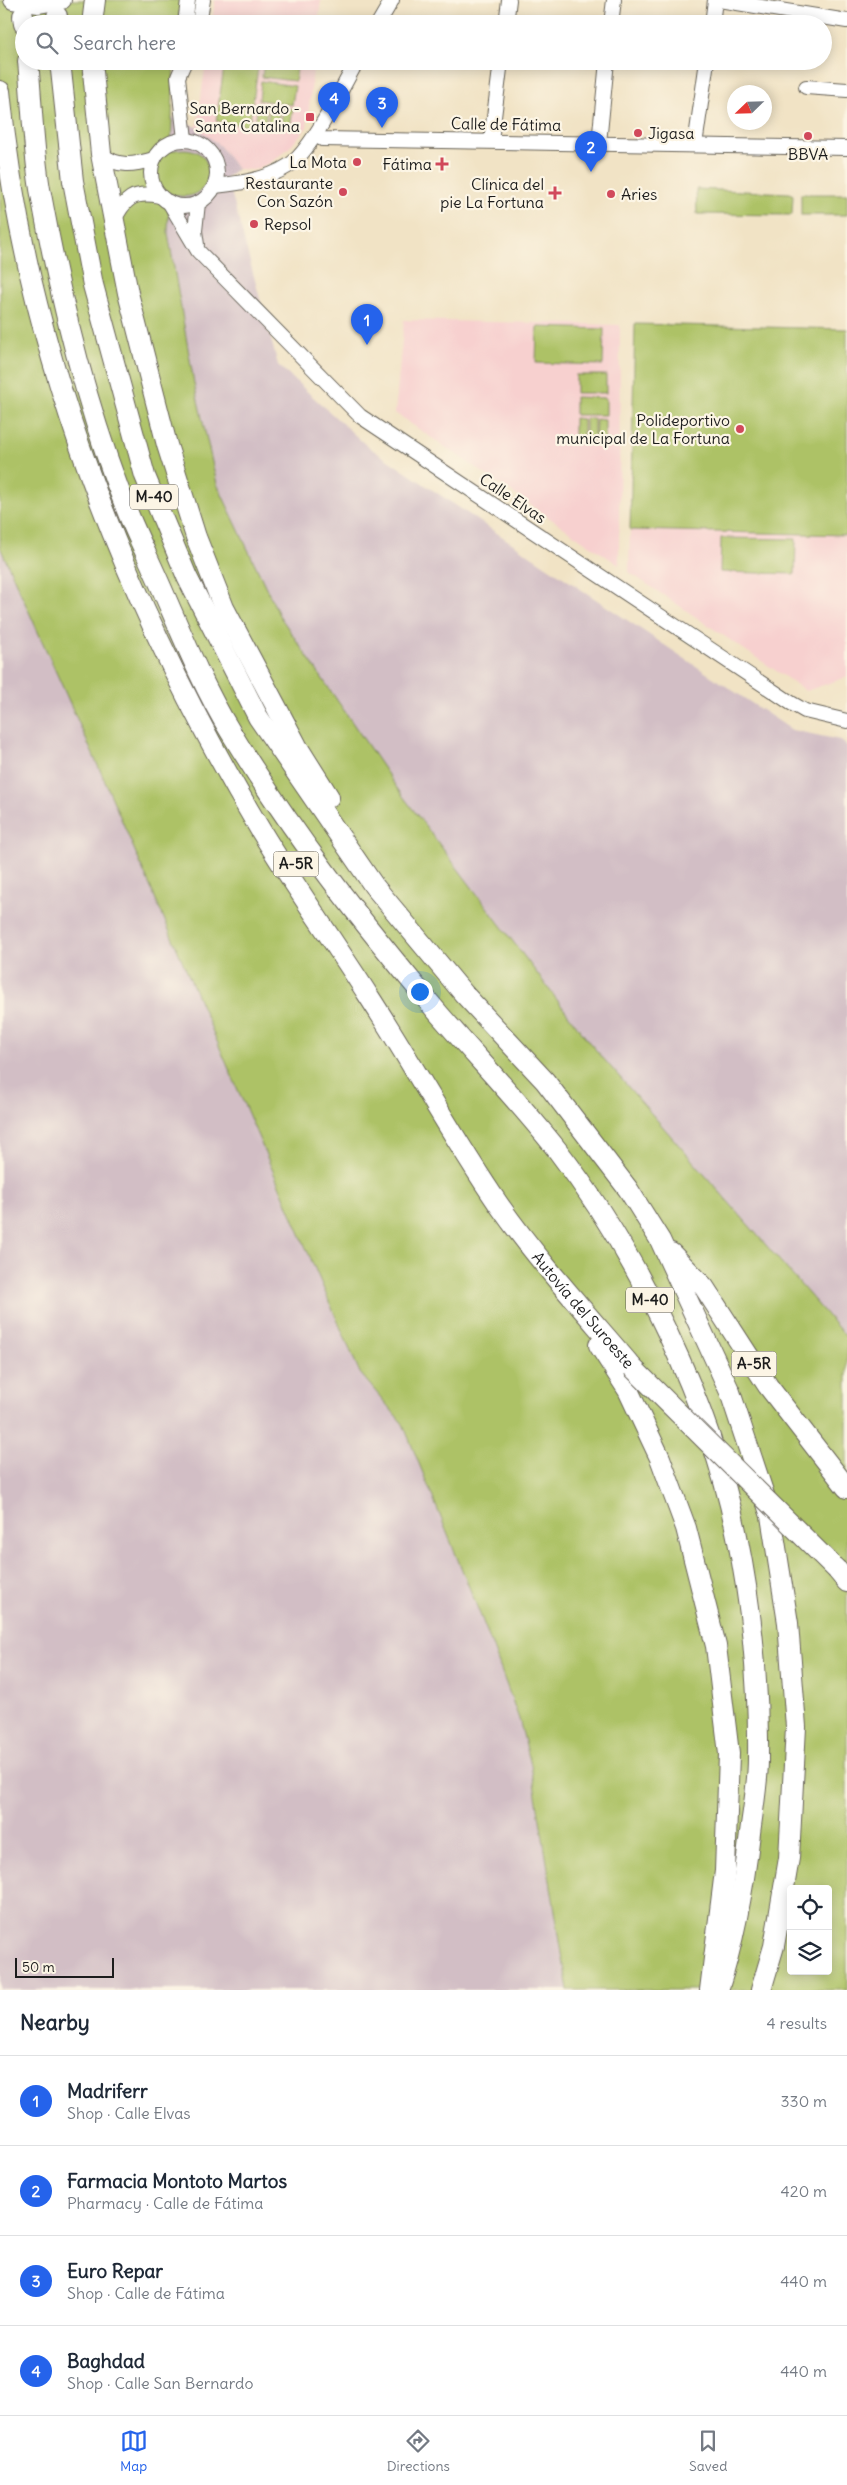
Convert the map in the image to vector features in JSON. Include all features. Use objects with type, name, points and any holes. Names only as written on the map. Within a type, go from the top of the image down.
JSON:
[{"type":"highway","points":[[93,15],[95,0]]},
{"type":"highway","name":"M-40","points":[[29,70],[39,184],[71,335],[95,417],[129,515],[204,685],[228,729],[289,822],[347,904],[557,1150],[596,1205],[632,1264],[657,1314],[696,1400],[719,1464],[737,1534],[754,1644],[758,1764],[745,1878],[726,1966],[718,1990]]},
{"type":"highway","name":"M-40","points":[[61,70],[73,181],[93,285],[145,476],[187,577],[258,716],[374,886],[464,994],[545,1081],[628,1189],[660,1240],[730,1392],[771,1516],[788,1622],[796,1727],[789,1858],[774,1946],[761,1990]]},
{"type":"highway","points":[[93,70],[101,154],[128,294],[167,445],[196,537],[224,608],[297,746],[359,845],[374,886]]},
{"type":"highway","points":[[0,91],[15,202],[30,273],[59,382],[141,602],[182,687],[261,831],[370,997]]},
{"type":"highway","name":"A-5R","points":[[228,729],[253,792],[337,931],[370,997]]},
{"type":"highway","name":"Autovía del Suroeste","points":[[370,997],[446,1125],[537,1257],[632,1367],[842,1576]]},
{"type":"highway","name":"A-5R","points":[[660,1240],[704,1287],[768,1386],[847,1488]]},
{"type":"highway","points":[[537,1257],[569,1307],[602,1349],[636,1407],[660,1458],[686,1528],[716,1646],[729,1754],[724,1871],[710,1990]]},
{"type":"main road","points":[[20,13],[39,4],[58,13]]},
{"type":"street","points":[[186,15],[188,0]]},
{"type":"street","points":[[200,15],[203,0]]},
{"type":"street","points":[[383,15],[392,0]]},
{"type":"street","points":[[507,15],[509,0]]},
{"type":"street","points":[[612,15],[614,0]]},
{"type":"street","points":[[714,15],[717,0],[810,15]]},
{"type":"street","points":[[832,19],[847,21]]},
{"type":"street","points":[[179,70],[185,139]]},
{"type":"street","points":[[178,76],[181,70]]},
{"type":"street","points":[[215,186],[256,181],[290,166],[316,135],[352,70]]},
{"type":"street","points":[[491,141],[500,70]]},
{"type":"street","points":[[598,143],[606,70]]},
{"type":"street","points":[[696,145],[706,70]]},
{"type":"street","points":[[806,87],[847,90]]},
{"type":"street","name":"Calle de Fátima","points":[[316,135],[322,139],[847,148]]},
{"type":"street","points":[[113,222],[127,199],[140,194],[165,199],[183,206],[198,203],[210,195],[218,176],[213,155],[196,141],[185,139],[166,145],[154,159],[151,179],[165,199]]},
{"type":"street","points":[[101,154],[109,161],[123,165],[137,164],[154,159]]},
{"type":"street","name":"Calle Elvas","points":[[165,199],[198,250],[234,290],[360,416],[791,703],[804,711],[847,720]]},
{"type":"street","points":[[198,203],[195,231],[198,250]]},
{"type":"shaded area","points":[[215,0],[321,0],[319,15],[213,15]]},
{"type":"shaded area","points":[[205,70],[313,70],[307,127],[289,148],[270,163],[253,170],[237,169],[220,146],[197,127]]},
{"type":"shaded area","points":[[172,117],[197,127],[220,146],[237,169],[227,177],[278,365],[367,446],[582,590],[792,730],[840,740],[847,746],[847,1338],[589,1042],[399,791],[279,615],[217,484],[194,383],[168,233]]},
{"type":"shaded area","points":[[404,320],[620,325],[619,565],[395,413]]},
{"type":"shaded area","points":[[630,530],[847,535],[847,677],[806,691],[629,572]]},
{"type":"shaded area","points":[[0,547],[103,777],[360,1373],[403,1424],[486,1629],[519,1719],[531,1765],[568,1990],[0,1990]]},
{"type":"green space","points":[[0,0],[181,0],[179,15],[15,15],[15,70],[174,70],[171,151],[188,149],[200,154],[207,163],[209,174],[206,185],[198,193],[186,196],[169,193],[168,233],[194,383],[217,484],[279,615],[399,791],[589,1042],[847,1338],[847,1990],[568,1990],[531,1765],[519,1719],[486,1629],[403,1424],[360,1373],[103,777],[0,547]]},
{"type":"green space","points":[[224,70],[258,70],[249,126],[216,121]]},
{"type":"green space","points":[[263,70],[297,70],[295,81],[262,77]]},
{"type":"green space","points":[[261,81],[295,86],[292,105],[259,100]]},
{"type":"green space","points":[[258,103],[267,105],[265,125],[255,124]]},
{"type":"green space","points":[[270,105],[280,107],[277,127],[267,126]]},
{"type":"green space","points":[[283,107],[293,109],[290,128],[281,126]]},
{"type":"green space","points":[[696,189],[790,193],[793,195],[792,215],[697,214]]},
{"type":"green space","points":[[801,194],[847,194],[847,215],[801,215]]},
{"type":"green space","name":"Polideportivo municipal de La Fortuna","points":[[635,324],[847,329],[847,535],[630,530]]},
{"type":"green space","points":[[537,327],[604,329],[603,365],[536,363]]},
{"type":"green space","points":[[576,375],[606,375],[606,393],[576,393]]},
{"type":"green space","points":[[575,397],[606,398],[606,415],[575,415]]},
{"type":"green space","points":[[574,418],[583,419],[583,441],[574,441]]},
{"type":"green space","points":[[585,418],[594,419],[594,441],[585,441]]},
{"type":"green space","points":[[596,419],[605,420],[605,441],[595,441]]},
{"type":"green space","points":[[721,538],[796,539],[795,574],[720,572]]},
{"type":"place","name":"San Bernardo - Santa Catalina","points":[[310,117]]},
{"type":"place","name":"Baghdad","points":[[334,123]]},
{"type":"place","name":"Euro Repar","points":[[382,128]]},
{"type":"place","name":"Jigasa","points":[[638,133]]},
{"type":"place","name":"BBVA","points":[[808,136]]},
{"type":"place","name":"La Mota","points":[[357,162]]},
{"type":"place","name":"Fátima","points":[[442,164]]},
{"type":"place","name":"Farmacia Montoto Martos","points":[[591,172]]},
{"type":"place","name":"Restaurante Con Sazón","points":[[343,192]]},
{"type":"place","name":"Clínica del pie La Fortuna","points":[[555,193]]},
{"type":"place","name":"Aries","points":[[611,194]]},
{"type":"place","name":"Repsol","points":[[254,224]]},
{"type":"place","name":"Madriferr","points":[[367,345]]},
{"type":"place","name":"Polideportivo municipal de La Fortuna","points":[[740,429]]}]
